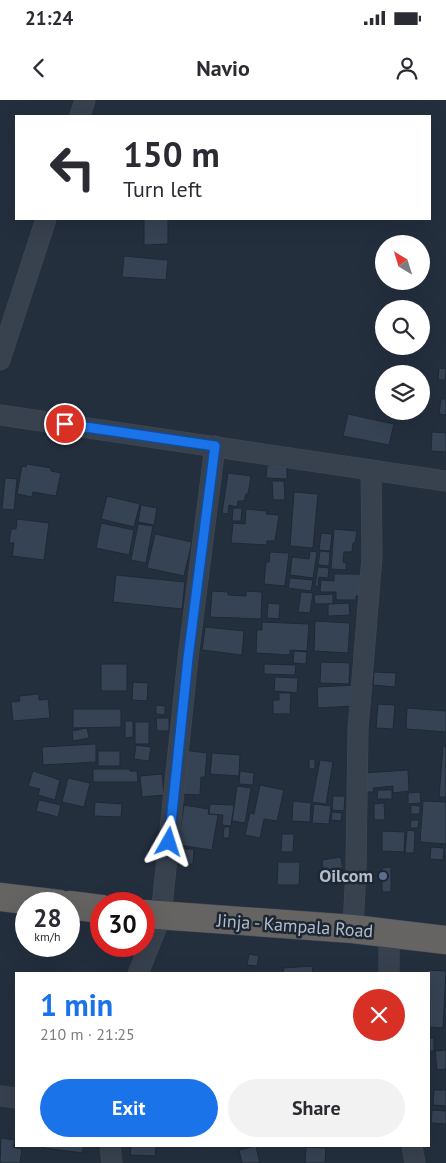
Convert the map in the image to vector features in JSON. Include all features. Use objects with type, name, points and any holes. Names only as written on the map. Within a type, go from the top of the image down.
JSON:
[{"type":"highway","points":[[0,896],[15,898]]},
{"type":"highway","name":"Jinja - Kampala Road","points":[[155,915],[353,929],[446,940]]},
{"type":"street","points":[[80,115],[85,100]]},
{"type":"street","points":[[0,360],[46,220]]},
{"type":"street","points":[[0,415],[446,481]]},
{"type":"street","points":[[155,894],[215,446]]},
{"type":"street","points":[[353,929],[357,849],[358,729],[372,558],[371,470]]},
{"type":"street","points":[[389,933],[389,972]]},
{"type":"street","points":[[138,972],[142,957]]},
{"type":"street","points":[[0,1096],[15,1098]]},
{"type":"street","points":[[110,1147],[112,1163]]},
{"type":"street","points":[[412,1147],[415,1163]]},
{"type":"building","points":[[144,220],[168,220],[168,244],[144,245]]},
{"type":"building","points":[[124,256],[168,260],[166,280],[122,277]]},
{"type":"building","points":[[439,368],[446,369],[445,380],[438,380]]},
{"type":"building","points":[[441,399],[446,399],[446,415],[439,414]]},
{"type":"building","points":[[348,414],[394,424],[389,445],[343,436]]},
{"type":"building","points":[[432,432],[446,433],[446,452],[431,451]]},
{"type":"building","points":[[27,464],[51,468],[51,471],[61,473],[56,496],[33,492],[32,497],[17,494],[22,466],[26,467]]},
{"type":"building","points":[[267,465],[287,466],[287,479],[266,478]]},
{"type":"building","points":[[228,473],[251,476],[248,494],[246,494],[244,501],[238,501],[237,507],[229,505],[228,514],[222,513]]},
{"type":"building","points":[[5,478],[17,479],[14,510],[2,509]]},
{"type":"building","points":[[272,481],[284,481],[285,500],[273,500]]},
{"type":"building","points":[[294,492],[318,494],[313,548],[290,546]]},
{"type":"building","points":[[107,496],[140,504],[134,527],[101,519]]},
{"type":"building","points":[[141,505],[157,508],[154,525],[138,522]]},
{"type":"building","points":[[233,508],[242,508],[241,521],[232,521]]},
{"type":"building","points":[[246,509],[267,511],[266,514],[279,515],[275,541],[267,541],[267,545],[231,543],[233,523],[245,524]]},
{"type":"building","points":[[17,519],[49,523],[44,560],[12,556],[14,543],[9,543],[11,529],[16,529]]},
{"type":"building","points":[[101,523],[134,530],[129,555],[96,548]]},
{"type":"building","points":[[138,524],[153,526],[146,563],[131,560]]},
{"type":"building","points":[[334,529],[357,531],[352,552],[344,552],[343,562],[346,563],[346,570],[331,569]]},
{"type":"building","points":[[321,533],[332,534],[330,551],[319,550]]},
{"type":"building","points":[[155,534],[192,542],[184,576],[147,568]]},
{"type":"building","points":[[310,551],[317,552],[313,578],[290,575],[292,557],[309,559]]},
{"type":"building","points":[[320,551],[330,552],[329,566],[318,565]]},
{"type":"building","points":[[270,552],[289,553],[285,586],[264,584],[266,562],[269,562]]},
{"type":"building","points":[[318,567],[329,568],[328,578],[319,577],[318,587],[315,586]]},
{"type":"building","points":[[334,574],[363,574],[360,596],[356,596],[356,600],[336,600],[336,592],[320,592],[321,580],[334,581]]},
{"type":"building","points":[[116,575],[185,582],[182,609],[113,602]]},
{"type":"building","points":[[290,578],[313,580],[311,591],[288,588]]},
{"type":"building","points":[[212,591],[228,592],[228,595],[246,596],[246,591],[262,592],[261,619],[210,617]]},
{"type":"building","points":[[301,592],[313,593],[310,613],[298,612]]},
{"type":"building","points":[[333,594],[333,604],[315,604],[314,595]]},
{"type":"building","points":[[268,603],[280,604],[279,619],[267,618]]},
{"type":"building","points":[[349,603],[350,615],[328,616],[328,604]]},
{"type":"building","points":[[315,621],[350,623],[348,653],[314,651]]},
{"type":"building","points":[[262,622],[309,624],[307,651],[290,650],[290,655],[256,653],[257,630],[262,630]]},
{"type":"building","points":[[205,627],[244,631],[242,655],[202,650]]},
{"type":"building","points":[[294,651],[307,652],[306,664],[293,663]]},
{"type":"building","points":[[321,662],[350,663],[349,684],[320,683]]},
{"type":"building","points":[[101,664],[127,664],[127,691],[101,691]]},
{"type":"building","points":[[264,664],[296,665],[295,675],[264,674]]},
{"type":"building","points":[[374,672],[396,673],[395,687],[373,685]]},
{"type":"building","points":[[275,677],[298,678],[297,693],[274,691]]},
{"type":"building","points":[[133,682],[148,683],[147,701],[132,700]]},
{"type":"building","points":[[355,685],[355,706],[318,708],[317,687]]},
{"type":"building","points":[[279,693],[291,693],[290,714],[273,714],[273,700],[279,700]]},
{"type":"building","points":[[39,694],[39,700],[48,699],[50,718],[13,721],[11,702],[20,701],[19,696]]},
{"type":"building","points":[[378,704],[395,705],[393,729],[376,728]]},
{"type":"building","points":[[156,705],[165,706],[165,715],[156,714]]},
{"type":"building","points":[[407,708],[446,711],[446,732],[406,729]]},
{"type":"building","points":[[73,709],[121,709],[121,727],[73,728]]},
{"type":"building","points":[[156,718],[169,718],[169,731],[157,731]]},
{"type":"building","points":[[125,721],[133,721],[133,737],[125,738]]},
{"type":"building","points":[[135,722],[149,722],[149,744],[135,744]]},
{"type":"building","points":[[87,728],[89,738],[73,741],[72,731]]},
{"type":"building","points":[[96,744],[96,762],[43,765],[42,747]]},
{"type":"building","points":[[136,745],[151,747],[149,761],[134,759]]},
{"type":"building","points":[[443,746],[446,747],[446,797],[439,797]]},
{"type":"building","points":[[183,750],[207,753],[205,777],[201,777],[200,795],[179,794]]},
{"type":"building","points":[[98,751],[120,751],[120,766],[98,766]]},
{"type":"building","points":[[212,753],[240,755],[239,776],[210,774]]},
{"type":"building","points":[[309,759],[315,759],[315,769],[309,769]]},
{"type":"building","points":[[320,760],[333,762],[326,804],[312,802]]},
{"type":"building","points":[[93,769],[130,769],[130,771],[137,771],[138,782],[93,782]]},
{"type":"building","points":[[408,770],[409,791],[393,793],[393,786],[373,788],[374,792],[365,792],[364,773]]},
{"type":"building","points":[[33,771],[60,780],[55,800],[38,795],[40,789],[28,786]]},
{"type":"building","points":[[240,771],[254,773],[253,785],[239,784]]},
{"type":"building","points":[[162,774],[164,795],[142,797],[140,776]]},
{"type":"building","points":[[68,778],[90,783],[84,807],[62,802]]},
{"type":"building","points":[[260,785],[284,790],[277,821],[264,819],[260,838],[245,835],[250,813],[254,814]]},
{"type":"building","points":[[237,786],[251,788],[245,823],[232,821]]},
{"type":"building","points":[[378,790],[392,790],[392,799],[377,799]]},
{"type":"building","points":[[420,792],[421,803],[408,804],[408,793]]},
{"type":"building","points":[[333,796],[345,796],[344,811],[332,810]]},
{"type":"building","points":[[39,800],[61,805],[58,817],[36,811]]},
{"type":"building","points":[[293,801],[311,803],[310,822],[292,821]]},
{"type":"building","points":[[423,801],[446,802],[446,844],[420,842]]},
{"type":"building","points":[[95,802],[122,804],[121,817],[94,816]]},
{"type":"building","points":[[384,803],[385,820],[374,820],[374,804]]},
{"type":"building","points":[[210,804],[234,805],[231,826],[222,825],[223,815],[209,814]]},
{"type":"building","points":[[314,804],[331,806],[329,824],[312,823]]},
{"type":"building","points":[[184,805],[209,809],[208,814],[218,815],[212,850],[178,845]]},
{"type":"building","points":[[411,805],[420,806],[420,814],[411,814]]},
{"type":"building","points":[[332,812],[342,813],[341,821],[331,820]]},
{"type":"building","points":[[411,820],[419,820],[418,828],[410,828]]},
{"type":"building","points":[[224,827],[230,827],[229,838],[223,838]]},
{"type":"building","points":[[407,830],[415,831],[414,853],[405,853]]},
{"type":"building","points":[[382,831],[405,832],[404,852],[382,851]]},
{"type":"building","points":[[282,834],[294,834],[293,852],[281,852]]},
{"type":"building","points":[[431,847],[444,848],[443,860],[430,859]]},
{"type":"building","points":[[176,849],[194,849],[193,864],[175,864]]},
{"type":"building","points":[[341,857],[344,881],[325,884],[322,860]]},
{"type":"building","points":[[278,862],[300,862],[299,885],[277,885]]},
{"type":"building","points":[[391,867],[391,892],[382,892],[382,868]]},
{"type":"building","points":[[249,954],[259,956],[257,966],[247,965]]},
{"type":"building","points":[[312,966],[313,972],[284,972],[283,968]]},
{"type":"building","points":[[427,970],[446,971],[443,1028],[430,1027],[430,972],[427,972]]},
{"type":"building","points":[[430,1038],[434,1038],[434,1051],[430,1051]]},
{"type":"building","points":[[446,1050],[446,1069],[437,1070],[435,1051]]},
{"type":"building","points":[[434,1090],[446,1090],[446,1106],[433,1105]]},
{"type":"building","points":[[432,1110],[446,1111],[446,1124],[431,1123]]},
{"type":"building","points":[[1,1138],[15,1140],[13,1147],[22,1149],[20,1163],[0,1163]]},
{"type":"building","points":[[44,1147],[84,1147],[82,1153]]},
{"type":"building","points":[[131,1147],[156,1147],[155,1156],[130,1155]]},
{"type":"building","points":[[256,1147],[260,1163],[242,1163],[239,1150]]},
{"type":"building","points":[[306,1147],[326,1148],[325,1163],[305,1163]]},
{"type":"place","name":"Oilcom","points":[[383,876]]},
{"type":"route","points":[[65,424],[215,446],[188,658],[169,842]]}]
